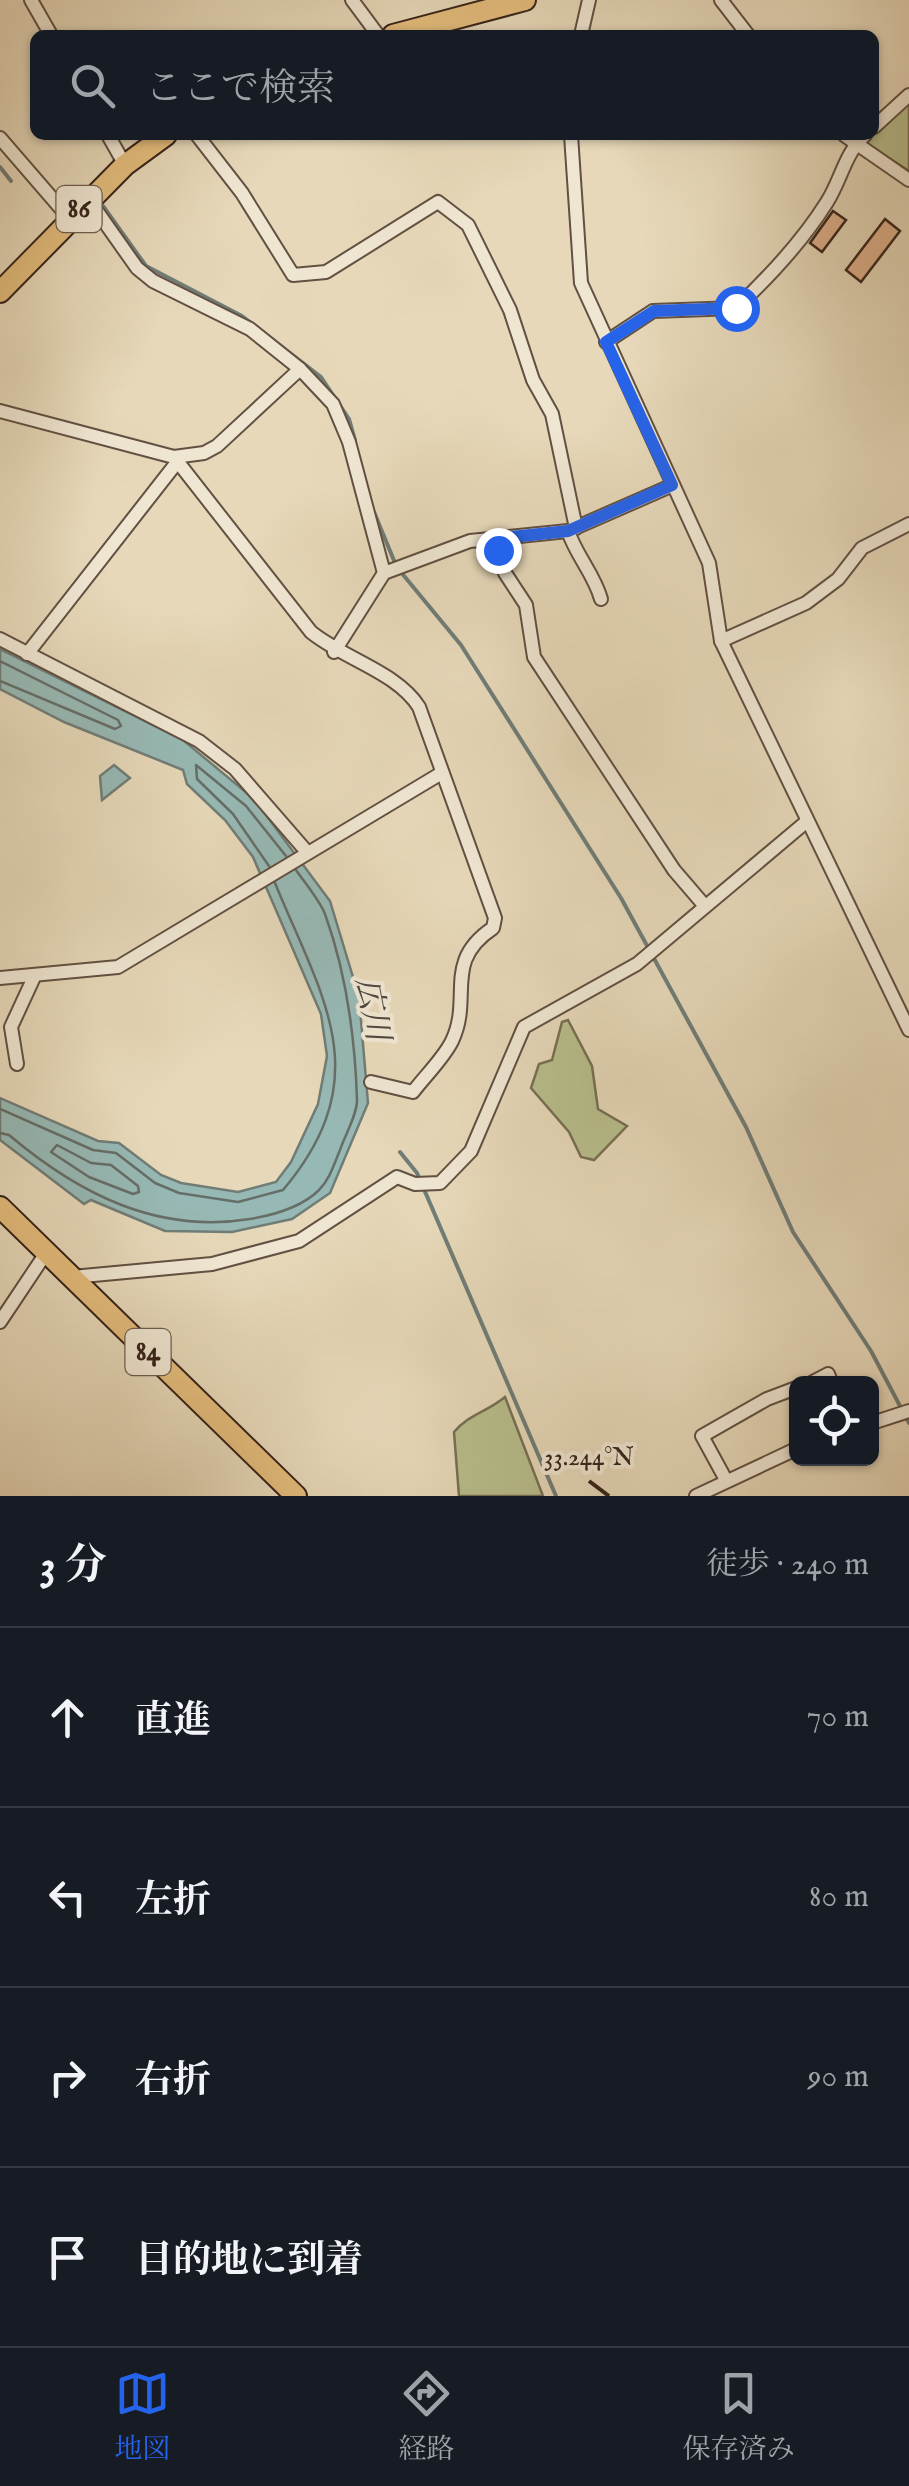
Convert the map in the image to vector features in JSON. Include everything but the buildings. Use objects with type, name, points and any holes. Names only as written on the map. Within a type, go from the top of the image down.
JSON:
[{"type":"main road","points":[[412,30],[526,0]]},
{"type":"main road","name":"86","points":[[0,292],[125,165],[159,140]]},
{"type":"main road","name":"84","points":[[0,1207],[296,1496]]},
{"type":"street","points":[[31,0],[48,30]]},
{"type":"street","points":[[352,0],[374,30]]},
{"type":"street","points":[[582,30],[589,0]]},
{"type":"street","points":[[720,0],[744,30]]},
{"type":"street","points":[[879,122],[909,95]]},
{"type":"street","points":[[0,138],[70,219]]},
{"type":"street","points":[[111,140],[125,165]]},
{"type":"street","points":[[200,140],[242,193],[292,275],[326,272],[438,202],[468,225],[510,310],[533,380],[552,414],[578,562],[595,579],[602,599]]},
{"type":"street","points":[[571,140],[582,283],[709,563],[721,641],[909,1030]]},
{"type":"street","points":[[606,342],[654,311],[736,308],[776,270],[828,201],[853,140]]},
{"type":"street","points":[[857,140],[909,180]]},
{"type":"street","points":[[89,200],[137,268],[153,282],[250,329],[300,369],[333,404],[349,442],[384,573]]},
{"type":"street","points":[[0,411],[176,460],[217,446],[300,369]]},
{"type":"street","points":[[176,460],[311,632],[334,652],[409,690],[420,707],[440,774],[495,918],[493,928],[466,952],[453,1039],[413,1092],[371,1082]]},
{"type":"street","points":[[27,654],[176,460]]},
{"type":"street","points":[[334,652],[384,573],[470,541],[572,530],[672,485]]},
{"type":"street","points":[[721,641],[806,603],[838,580],[862,548],[909,524]]},
{"type":"street","points":[[502,538],[498,550],[506,573],[526,605],[534,657],[674,870],[704,904]]},
{"type":"street","points":[[0,639],[199,741],[271,807],[304,854]]},
{"type":"street","points":[[0,978],[118,968],[440,774]]},
{"type":"street","points":[[69,1277],[212,1264],[299,1240],[397,1177],[416,1184],[440,1183],[472,1151],[524,1027],[638,964],[704,904],[806,822]]},
{"type":"street","points":[[17,1064],[11,1027],[35,975]]},
{"type":"street","points":[[0,1322],[46,1253]]},
{"type":"street","points":[[726,1480],[702,1436],[789,1392]]},
{"type":"street","points":[[879,1421],[909,1410]]},
{"type":"street","points":[[696,1496],[789,1452]]},
{"type":"green space","points":[[909,100],[909,171],[864,142],[879,140],[879,128]]},
{"type":"green space","points":[[568,1020],[592,1066],[598,1109],[627,1126],[594,1160],[581,1157],[569,1132],[531,1088],[539,1064],[552,1060],[562,1022]]},
{"type":"green space","points":[[505,1397],[543,1496],[459,1496],[454,1432]]},
{"type":"water","points":[[0,649],[183,740],[254,799],[330,901],[359,997],[368,1103],[330,1193],[292,1219],[232,1232],[165,1231],[91,1200],[84,1204],[0,1140],[0,1098],[98,1141],[119,1143],[161,1175],[181,1183],[238,1192],[276,1182],[291,1162],[318,1104],[327,1056],[321,1014],[253,857],[225,820],[187,784],[183,770],[64,722],[0,689]]},
{"type":"water","points":[[114,765],[130,778],[102,800],[100,776]]},
{"type":"waterway","points":[[0,167],[11,181]]},
{"type":"waterway","points":[[103,206],[146,266],[242,316],[321,377],[349,419],[355,440]]},
{"type":"waterway","points":[[374,512],[395,563]]},
{"type":"waterway","points":[[400,571],[461,645],[621,898],[746,1127],[793,1232],[871,1351],[909,1423]]},
{"type":"waterway","points":[[400,1152],[417,1173],[556,1496]]},
{"type":"route","points":[[498,550],[502,538],[568,531],[672,485],[606,342],[654,311],[736,308]]},
{"type":"water label","name":"広川","points":[[371,1009]]}]
